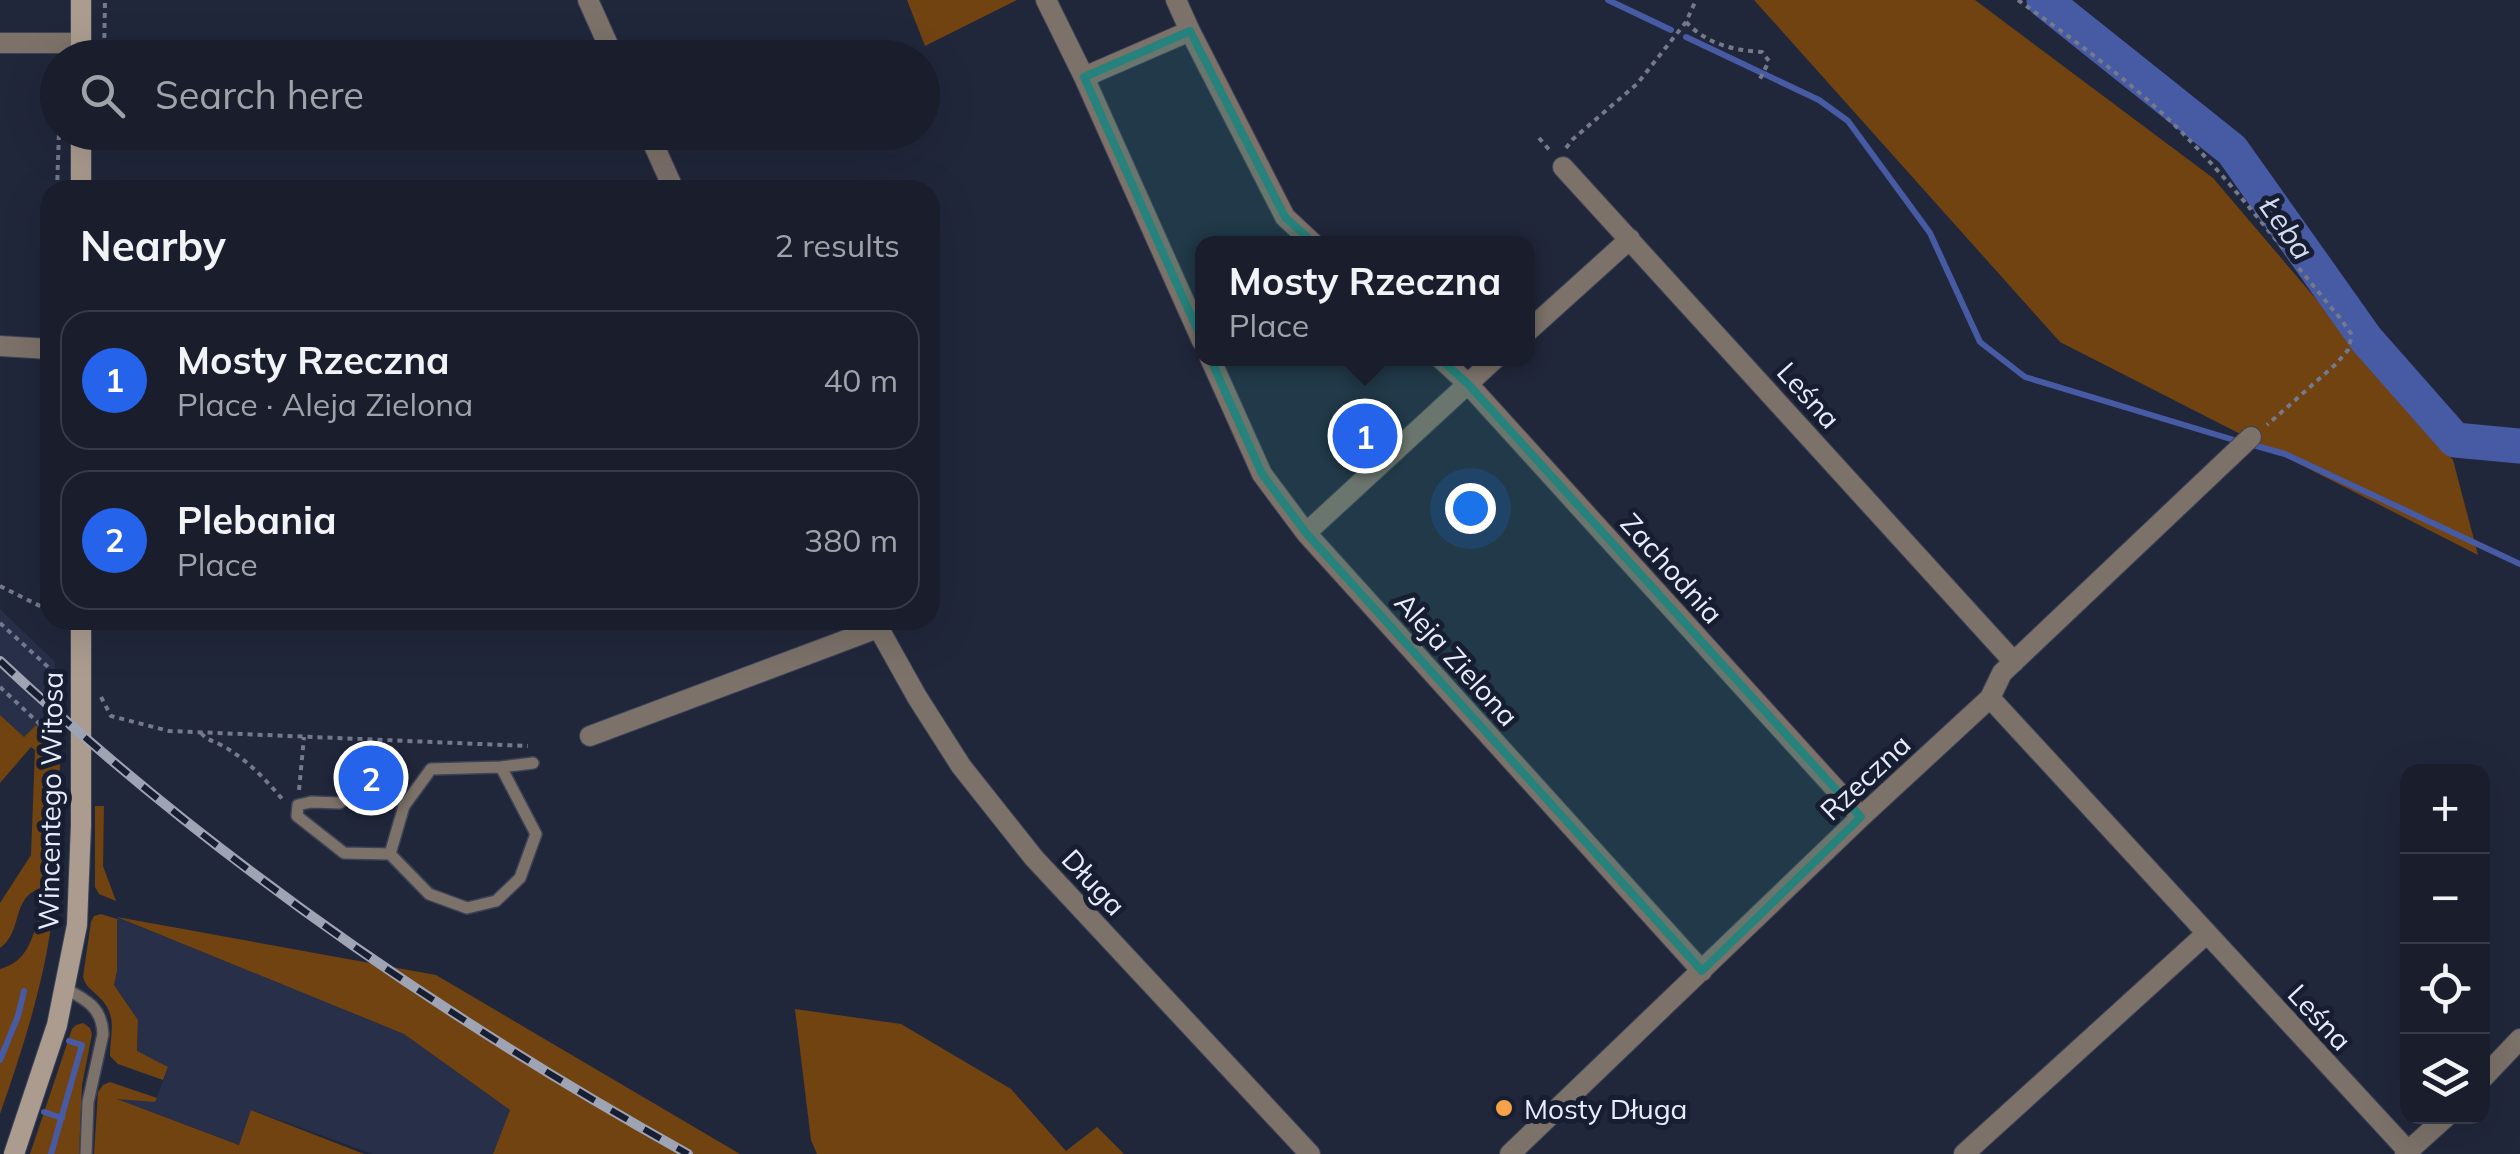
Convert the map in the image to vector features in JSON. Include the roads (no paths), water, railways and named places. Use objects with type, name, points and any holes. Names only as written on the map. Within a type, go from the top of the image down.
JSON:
[{"type":"main road","points":[[81,0],[81,40]]},
{"type":"main road","points":[[81,150],[81,180]]},
{"type":"main road","name":"Wincentego Witosa","points":[[14,1154],[66,989],[79,898],[80,762],[87,690],[82,630]]},
{"type":"street","points":[[589,0],[606,40]]},
{"type":"street","points":[[1046,0],[1195,325]]},
{"type":"street","points":[[1176,0],[1285,217],[1305,236]]},
{"type":"street","points":[[1084,78],[1190,31]]},
{"type":"street","points":[[0,44],[40,47]]},
{"type":"street","points":[[656,150],[670,180]]},
{"type":"street","name":"Leśna","points":[[1563,167],[2014,662]]},
{"type":"street","points":[[1535,325],[1630,239]]},
{"type":"street","points":[[0,346],[40,348]]},
{"type":"street","name":"Aleja Zielona","points":[[1214,366],[1262,474],[1306,533],[1702,971]]},
{"type":"street","name":"Zachodnia","points":[[1449,366],[1861,817]]},
{"type":"street","points":[[1306,533],[1487,366]]},
{"type":"street","name":"Rzeczna","points":[[1510,1154],[1990,698],[2002,673],[2252,438]]},
{"type":"street","points":[[590,736],[861,630]]},
{"type":"street","name":"Długa","points":[[879,630],[961,766],[1034,858],[1310,1154]]},
{"type":"street","name":"Leśna","points":[[1990,698],[2406,1153]]},
{"type":"street","points":[[1964,1154],[2206,934]]},
{"type":"street","points":[[2490,1070],[2520,1038]]},
{"type":"street","points":[[2406,1153],[2438,1124]]},
{"type":"lane","points":[[390,854],[404,806],[431,769],[532,763]]},
{"type":"lane","points":[[340,803],[311,802],[297,810],[344,853],[390,854],[429,894],[467,908],[496,901],[520,878],[536,834],[501,767]]},
{"type":"lane","points":[[66,989],[88,1001],[102,1023],[88,1102],[86,1154]]},
{"type":"waterway","points":[[1608,0],[1671,30]]},
{"type":"waterway","name":"Łeba","points":[[2044,0],[2232,150],[2366,339],[2455,440],[2520,446]]},
{"type":"waterway","points":[[1686,37],[1819,100],[1848,121],[1930,233],[1980,342],[2025,377],[2234,440]]},
{"type":"waterway","points":[[2253,445],[2285,454],[2520,564]]},
{"type":"waterway","points":[[0,1060],[24,991]]},
{"type":"waterway","points":[[51,1154],[82,1045],[69,1041]]},
{"type":"waterway","points":[[44,1112],[62,1118]]},
{"type":"railway","points":[[0,661],[160,800],[329,928],[505,1046],[688,1154]]},
{"type":"place","name":"Mosty Rzeczna","points":[[1365,436]]},
{"type":"place","name":"Plebania","points":[[371,778]]},
{"type":"place","name":"Mosty Długa","points":[[1504,1108]]}]
